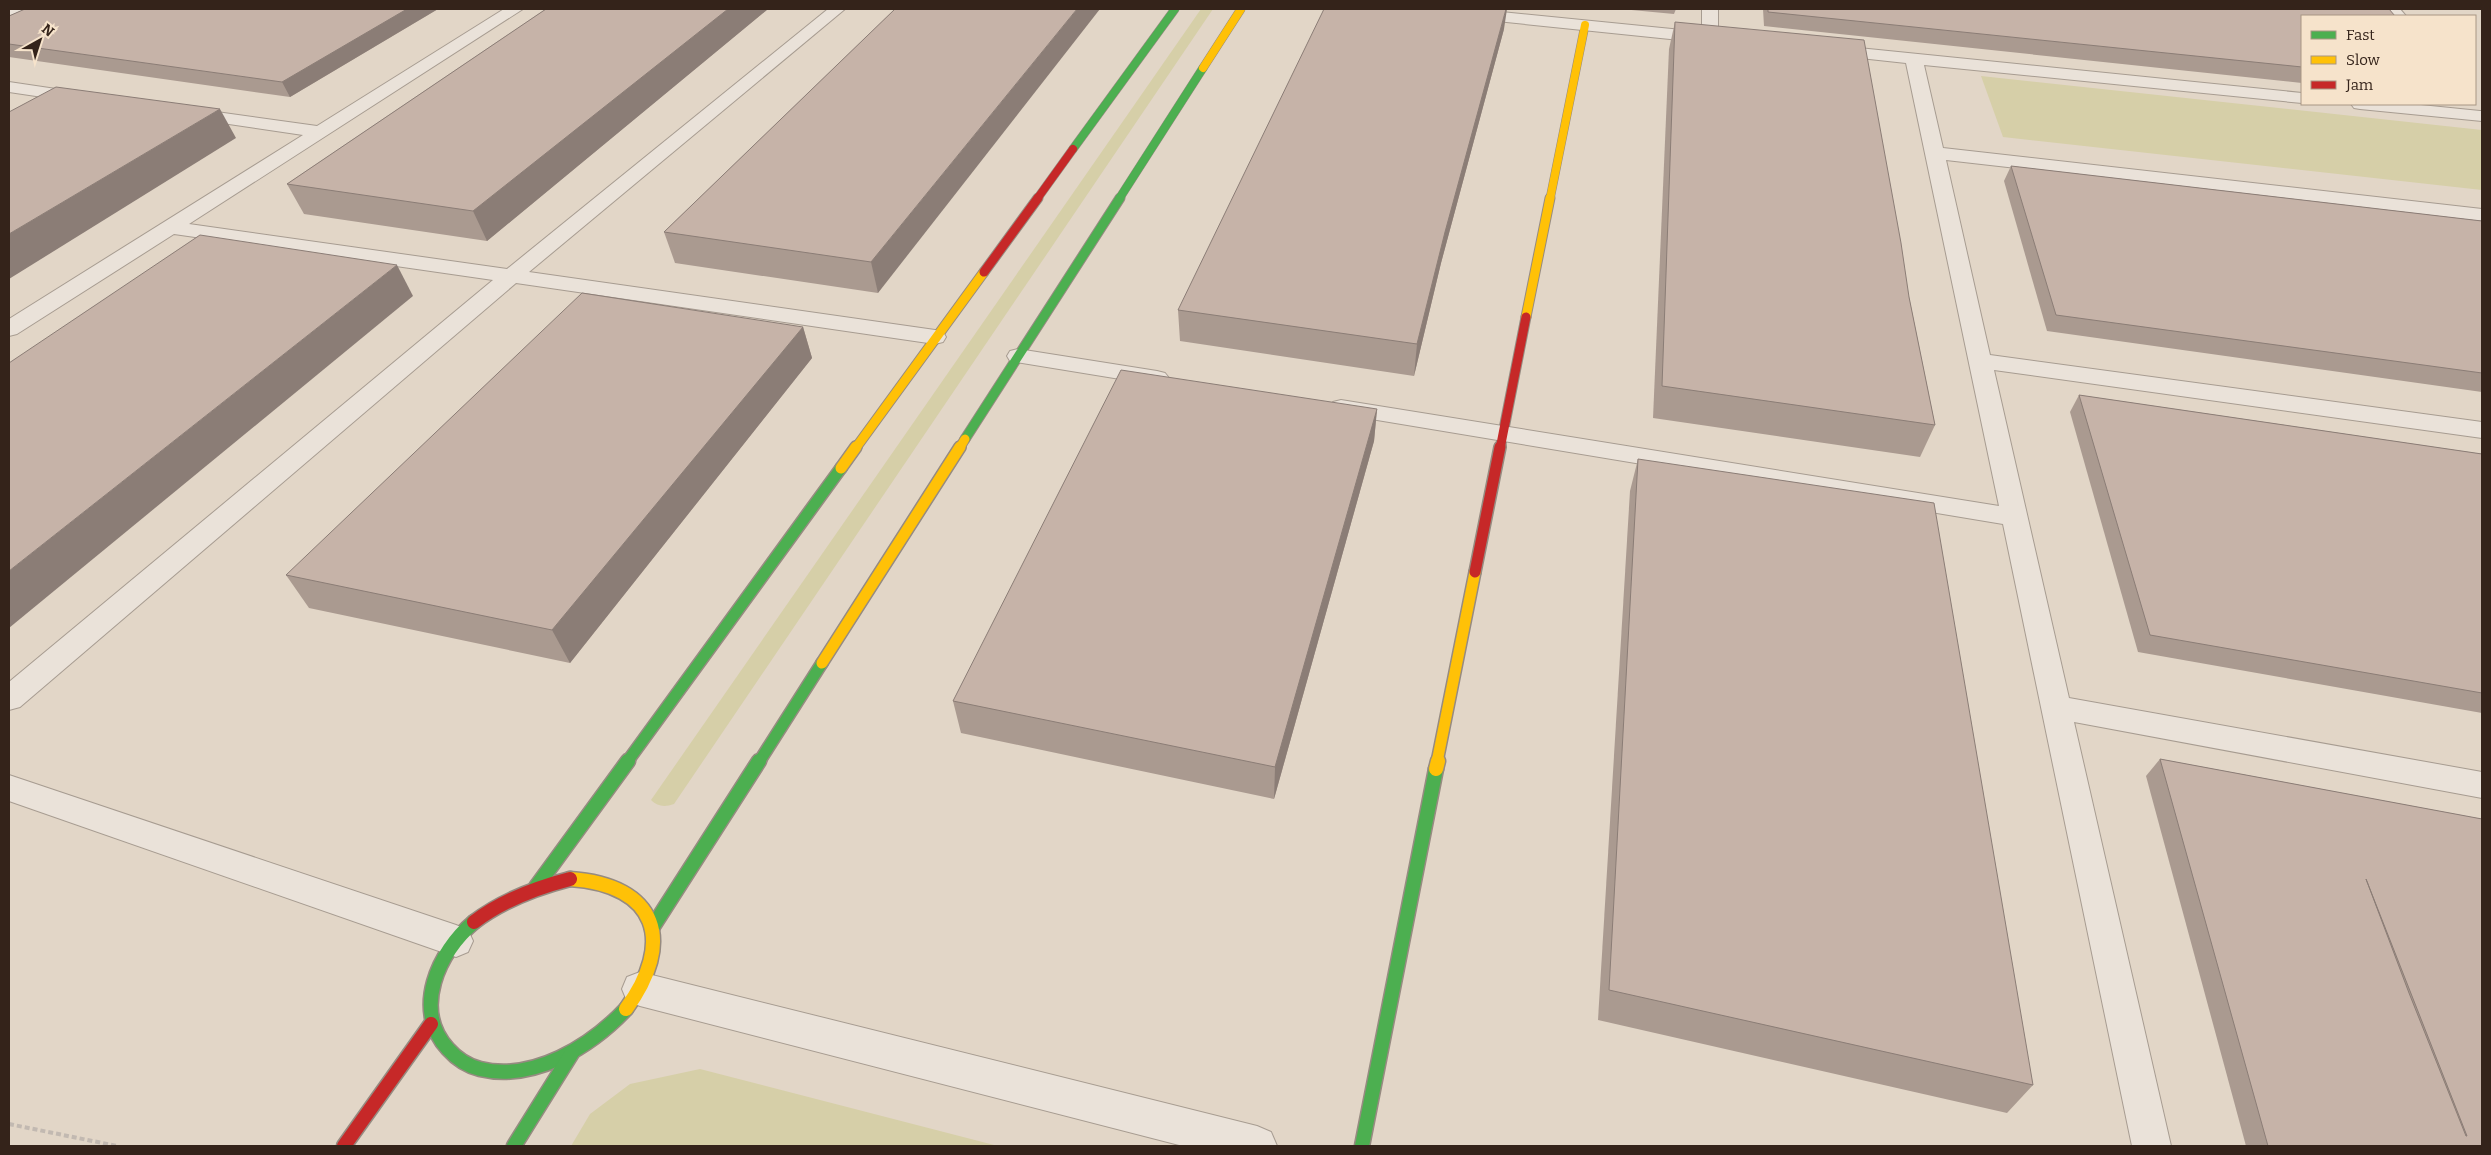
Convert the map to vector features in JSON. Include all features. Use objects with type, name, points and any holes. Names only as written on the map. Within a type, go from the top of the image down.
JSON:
[{"type":"street","points":[[9,14],[21,9]]},
{"type":"street","points":[[9,329],[515,9]]},
{"type":"street","points":[[9,699],[511,276],[837,9]]},
{"type":"street","points":[[536,886],[1175,9]]},
{"type":"street","points":[[652,928],[1241,9]]},
{"type":"street","points":[[1428,9],[1729,40]]},
{"type":"street","points":[[1710,9],[1710,38]]},
{"type":"street","points":[[1362,1146],[1502,433],[1585,25]]},
{"type":"street","points":[[1817,49],[2301,98]]},
{"type":"street","points":[[1914,59],[2152,1146]]},
{"type":"street","points":[[9,87],[98,100]]},
{"type":"street","points":[[9,100],[30,90]]},
{"type":"street","points":[[2373,105],[2478,113]]},
{"type":"street","points":[[175,111],[320,132]]},
{"type":"street","points":[[1935,153],[2482,215]]},
{"type":"street","points":[[170,227],[935,337]]},
{"type":"street","points":[[1018,356],[1176,381]]},
{"type":"street","points":[[1980,361],[2482,430]]},
{"type":"street","points":[[1314,403],[2015,517]]},
{"type":"street","points":[[2056,706],[2482,785]]},
{"type":"street","points":[[9,788],[456,941]]},
{"type":"street","points":[[582,879],[611,884],[628,892],[641,904],[652,928],[653,952],[649,970],[640,989],[618,1019],[596,1038],[572,1053],[532,1068],[492,1070],[467,1063],[446,1050],[431,1024],[430,1001],[432,988],[441,965],[456,941],[486,912],[536,886],[582,879]]},
{"type":"street","points":[[640,989],[1256,1146]]},
{"type":"street","points":[[344,1146],[431,1024]]},
{"type":"street","points":[[514,1146],[572,1053]]},
{"type":"path","points":[[9,1124],[117,1146]]},
{"type":"shaded area","points":[[1201,9],[1213,9],[674,804],[662,806],[656,804],[651,800]]},
{"type":"shaded area","points":[[1981,76],[2482,130],[2482,190],[2003,137]]},
{"type":"shaded area","points":[[700,1069],[998,1146],[571,1146],[590,1114],[630,1084]]},
{"type":"building","points":[[25,9],[407,9],[282,82],[9,44],[9,16]]},
{"type":"building","points":[[546,9],[728,9],[473,211],[287,184]]},
{"type":"building","points":[[895,9],[1077,9],[871,262],[664,232]]},
{"type":"building","points":[[1324,9],[1506,9],[1445,232],[1417,344],[1178,310]]},
{"type":"building","points":[[1768,9],[2389,9],[2394,15],[2301,15],[2301,67],[1768,12]]},
{"type":"building","points":[[1675,22],[1864,40],[1909,297],[1935,425],[1662,386]]},
{"type":"building","points":[[56,87],[220,109],[9,234],[9,112]]},
{"type":"building","points":[[2011,166],[2482,221],[2482,373],[2056,315]]},
{"type":"building","points":[[200,235],[397,265],[9,571],[9,363]]},
{"type":"building","points":[[582,293],[803,327],[552,630],[286,575]]},
{"type":"building","points":[[1121,370],[1377,409],[1275,767],[953,701]]},
{"type":"building","points":[[2079,395],[2482,454],[2482,693],[2150,635]]},
{"type":"building","points":[[1638,459],[1934,503],[2033,1085],[1609,990]]},
{"type":"building","points":[[2160,759],[2482,819],[2482,1146],[2268,1146]],"holes":[[[2366,879],[2467,1136],[2409,993]]]},
{"type":"traffic: fast","points":[[1073,149],[1175,9]]},
{"type":"traffic: fast","points":[[965,439],[1203,68]]},
{"type":"traffic: fast","points":[[536,887],[841,468]]},
{"type":"traffic: fast","points":[[652,928],[822,663]]},
{"type":"traffic: fast","points":[[1362,1146],[1436,769]]},
{"type":"traffic: fast","points":[[474,922],[462,933],[447,953],[432,990],[430,1006],[434,1031],[456,1058],[479,1069],[506,1071],[534,1067],[561,1057],[587,1043],[609,1027],[626,1009]]},
{"type":"traffic: fast","points":[[514,1146],[572,1053]]},
{"type":"traffic: slow","points":[[1203,68],[1241,9]]},
{"type":"traffic: slow","points":[[1526,317],[1585,25]]},
{"type":"traffic: slow","points":[[841,468],[984,272]]},
{"type":"traffic: slow","points":[[822,663],[965,439]]},
{"type":"traffic: slow","points":[[1436,769],[1475,572]]},
{"type":"traffic: slow","points":[[570,879],[603,883],[618,889],[642,907],[650,920],[654,936],[651,962],[635,997],[626,1009]]},
{"type":"traffic: jam","points":[[984,272],[1073,149]]},
{"type":"traffic: jam","points":[[1475,572],[1526,317]]},
{"type":"traffic: jam","points":[[474,922],[496,907],[519,895],[570,879]]},
{"type":"traffic: jam","points":[[344,1146],[431,1024]]}]
